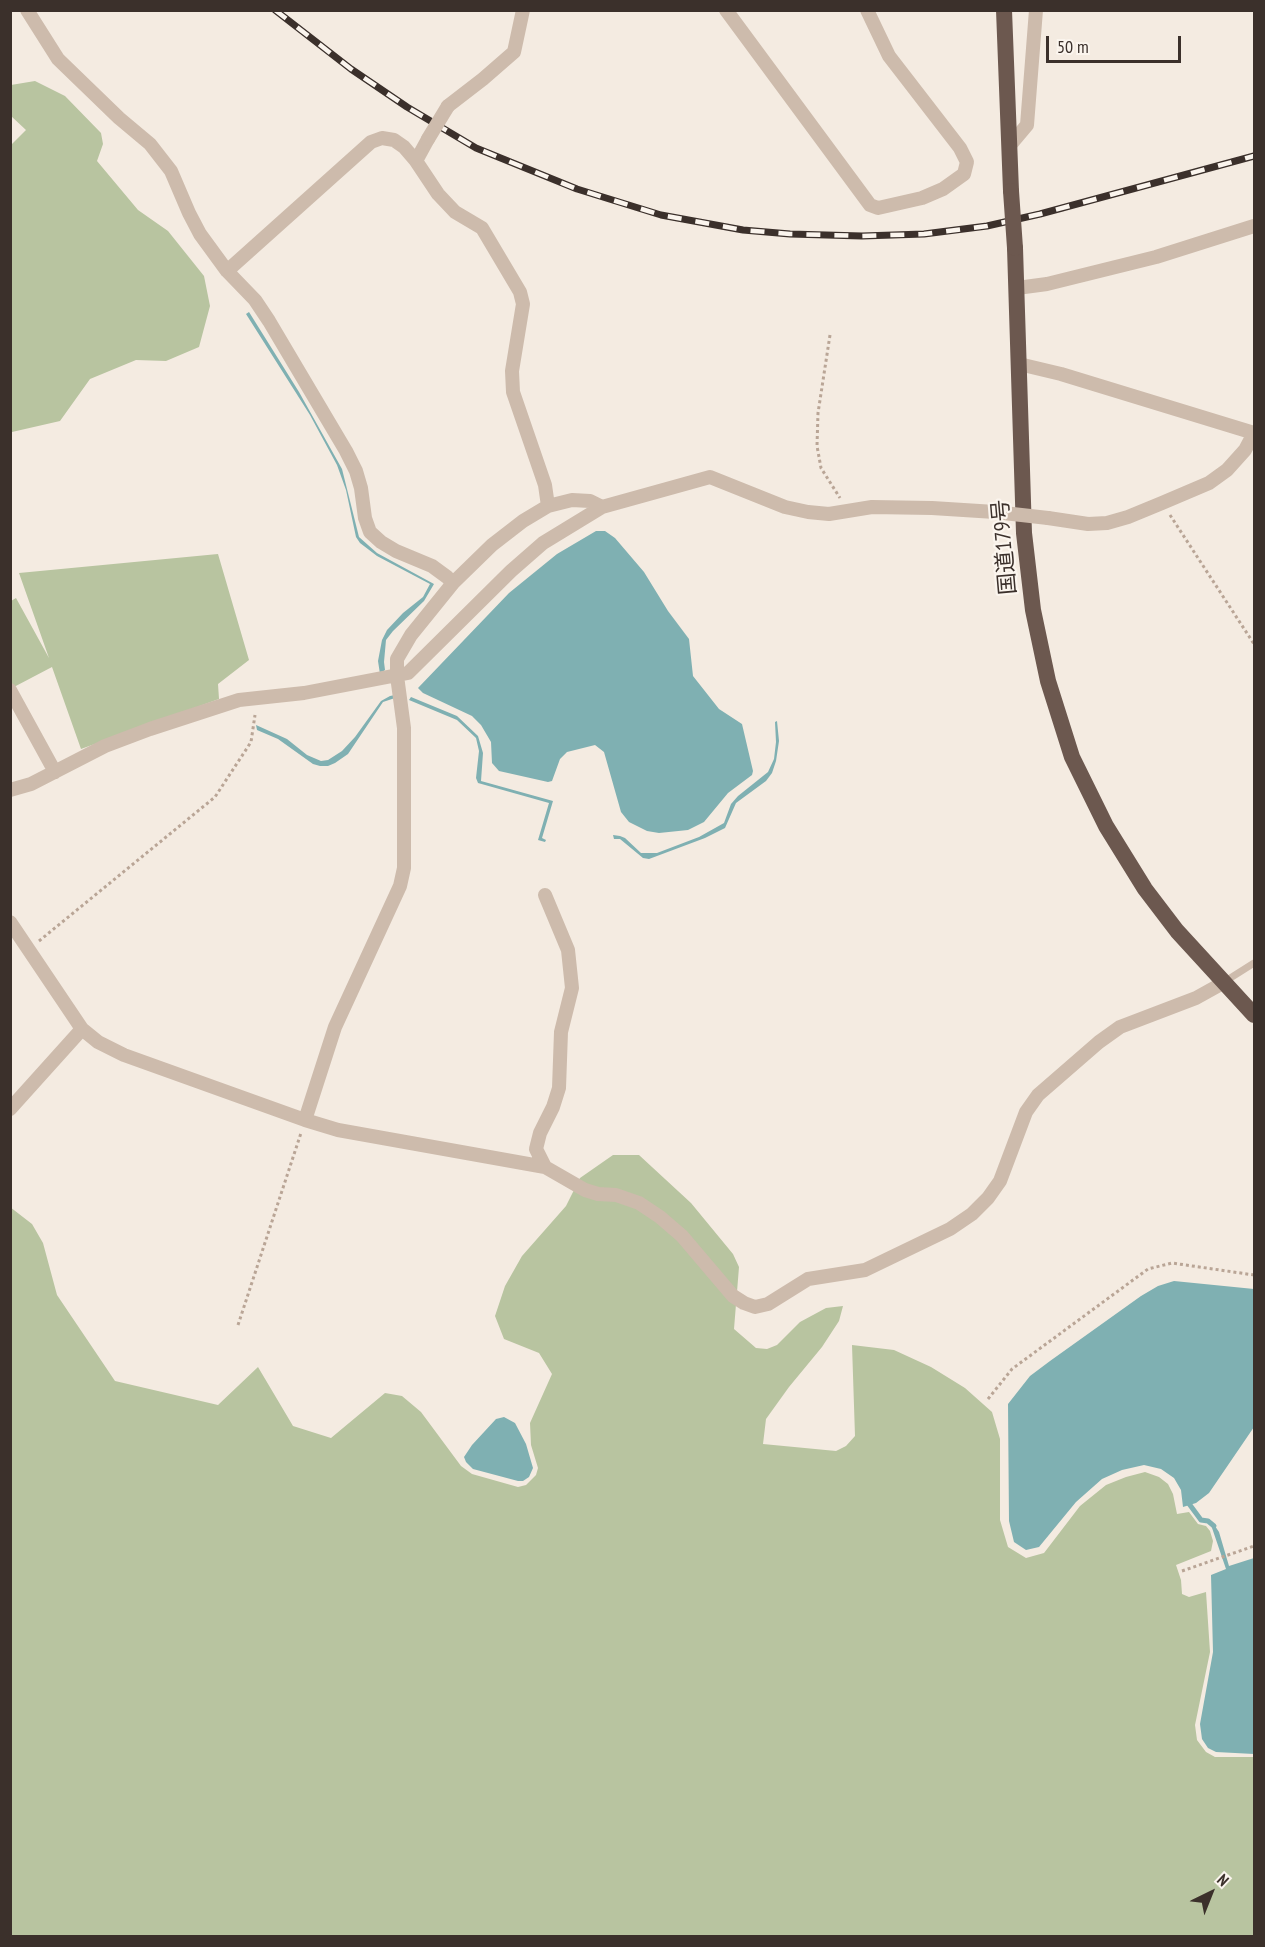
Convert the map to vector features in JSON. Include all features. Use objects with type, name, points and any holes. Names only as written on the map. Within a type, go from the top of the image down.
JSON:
[{"type":"highway","name":"国道179号","points":[[1004,10],[1017,288],[1024,533],[1033,610],[1048,681],[1072,757],[1106,826],[1145,889],[1177,931],[1221,984],[1254,1015]]},
{"type":"street","points":[[27,10],[58,60],[150,144],[165,162],[176,180],[194,223],[227,271],[255,300],[346,451],[356,471],[370,532],[396,551],[432,566],[453,583]]},
{"type":"street","points":[[416,161],[448,106],[514,52],[523,10]]},
{"type":"street","points":[[726,10],[870,205],[879,208],[922,198],[943,189],[964,174],[967,162],[960,148],[889,56],[867,10]]},
{"type":"street","points":[[1011,144],[1027,125],[1036,10]]},
{"type":"street","points":[[227,271],[371,141],[382,138],[393,140],[404,147],[438,194],[455,212],[482,228],[520,292],[523,304],[512,371],[513,392],[545,485],[548,506]]},
{"type":"street","points":[[1017,288],[1047,284],[1156,257],[1254,226]]},
{"type":"street","points":[[10,790],[31,784],[105,746],[239,700],[304,693],[408,673],[511,571],[543,543],[602,507],[710,477],[785,507],[808,512],[829,513],[872,507],[995,512],[1088,524],[1107,523],[1128,517],[1209,483],[1227,470],[1245,450],[1254,433],[1062,374],[1018,364]]},
{"type":"street","points":[[305,1120],[334,1027],[403,876],[406,841],[404,728],[397,676],[397,659],[402,648],[453,583],[492,545],[523,521],[548,506],[572,500],[590,501],[602,507]]},
{"type":"street","points":[[10,690],[55,772]]},
{"type":"street","points":[[544,896],[568,950],[572,988],[561,1032],[559,1088],[553,1107],[540,1133],[536,1149],[545,1167]]},
{"type":"street","points":[[10,922],[82,1029],[98,1042],[124,1055],[338,1130],[545,1167],[585,1190],[598,1194],[616,1195],[639,1203],[682,1236],[733,1296],[755,1307],[768,1304],[807,1279],[865,1270],[950,1229],[972,1214],[988,1198],[1000,1181],[1026,1112],[1038,1095],[1099,1042],[1120,1027],[1196,998],[1221,984]]},
{"type":"street","points":[[10,1109],[82,1029]]},
{"type":"lane","points":[[1221,984],[1254,963]]},
{"type":"path","points":[[830,334],[818,413],[817,446],[821,468],[847,510]]},
{"type":"path","points":[[1162,503],[1254,644]]},
{"type":"path","points":[[28,950],[215,797],[251,741],[259,697]]},
{"type":"path","points":[[238,1325],[305,1120]]},
{"type":"path","points":[[988,1399],[1012,1369],[1148,1269],[1172,1263],[1254,1275]]},
{"type":"path","points":[[1182,1571],[1254,1546]]},
{"type":"green space","points":[[35,81],[65,96],[101,133],[103,144],[97,161],[138,210],[168,231],[204,276],[210,306],[199,347],[166,361],[136,360],[90,379],[60,421],[12,432],[10,146],[26,130],[11,116],[11,85]]},
{"type":"green space","points":[[218,554],[249,660],[218,684],[219,699],[81,749],[52,667],[12,688],[11,601],[16,598],[49,658],[19,573]]},
{"type":"green space","points":[[613,1155],[639,1155],[691,1203],[733,1254],[739,1267],[734,1329],[756,1348],[767,1349],[777,1345],[800,1322],[826,1308],[843,1306],[839,1321],[822,1347],[766,1419],[763,1444],[836,1451],[846,1446],[855,1436],[852,1345],[894,1350],[931,1367],[965,1388],[992,1412],[1000,1439],[1000,1520],[1008,1547],[1026,1558],[1044,1553],[1080,1506],[1106,1485],[1145,1472],[1159,1477],[1168,1484],[1173,1494],[1177,1514],[1189,1512],[1198,1524],[1206,1526],[1213,1541],[1211,1551],[1176,1565],[1181,1580],[1182,1594],[1189,1597],[1206,1592],[1210,1652],[1195,1725],[1197,1740],[1206,1752],[1215,1757],[1254,1757],[1254,1936],[11,1936],[10,1207],[32,1224],[43,1243],[57,1295],[115,1381],[218,1405],[258,1367],[293,1426],[331,1438],[385,1393],[402,1396],[421,1412],[461,1466],[472,1474],[518,1487],[526,1485],[536,1475],[538,1468],[531,1445],[530,1423],[552,1374],[539,1353],[504,1339],[495,1316],[505,1286],[522,1256],[566,1206],[580,1178]]},
{"type":"water","points":[[249,312],[299,392],[342,469],[359,537],[377,553],[434,584],[424,601],[386,640],[385,670],[380,674],[378,661],[382,640],[387,630],[423,597],[430,584],[377,556],[356,537],[346,490],[337,465],[310,415],[246,314]]},
{"type":"water","points":[[596,531],[605,531],[615,538],[644,572],[668,611],[689,639],[693,676],[719,709],[742,724],[752,775],[728,793],[704,822],[688,830],[659,833],[647,831],[629,822],[621,812],[604,752],[595,745],[567,752],[560,759],[552,781],[499,771],[492,763],[491,742],[481,725],[472,716],[423,693],[418,688],[509,593],[557,554]]},
{"type":"water","points":[[395,695],[395,698],[383,702],[348,754],[328,766],[313,764],[278,739],[257,730],[256,725],[287,739],[307,755],[321,761],[328,760],[342,751],[355,737],[381,701]]},
{"type":"water","points":[[411,697],[457,716],[478,736],[483,753],[481,781],[553,801],[542,838],[546,840],[545,842],[538,840],[549,803],[478,783],[476,778],[479,751],[476,738],[457,720],[409,700]]},
{"type":"water","points":[[777,721],[779,741],[772,773],[766,781],[736,803],[725,828],[649,859],[643,858],[620,839],[614,839],[613,835],[625,838],[641,853],[657,853],[699,837],[724,823],[731,804],[768,772],[774,759],[775,722]]},
{"type":"water","points":[[1174,1281],[1254,1289],[1254,1427],[1209,1493],[1196,1503],[1183,1507],[1181,1490],[1174,1478],[1161,1469],[1144,1465],[1122,1470],[1102,1479],[1076,1502],[1039,1547],[1026,1550],[1014,1542],[1009,1521],[1008,1404],[1030,1376],[1050,1361],[1141,1296],[1158,1286]]},
{"type":"water","points":[[504,1417],[515,1423],[526,1444],[533,1468],[529,1477],[523,1481],[473,1469],[464,1457],[496,1419]]},
{"type":"water","points":[[1210,1522],[1219,1532],[1229,1566],[1254,1558],[1254,1754],[1216,1752],[1208,1748],[1202,1739],[1200,1724],[1213,1652],[1211,1575],[1226,1569]]},
{"type":"waterway","points":[[1187,1501],[1201,1520],[1208,1521],[1214,1526]]},
{"type":"railway","points":[[275,10],[351,69],[407,107],[476,148],[577,189],[661,215],[743,230],[862,236],[924,234],[987,226],[1040,214],[1254,156]]}]
